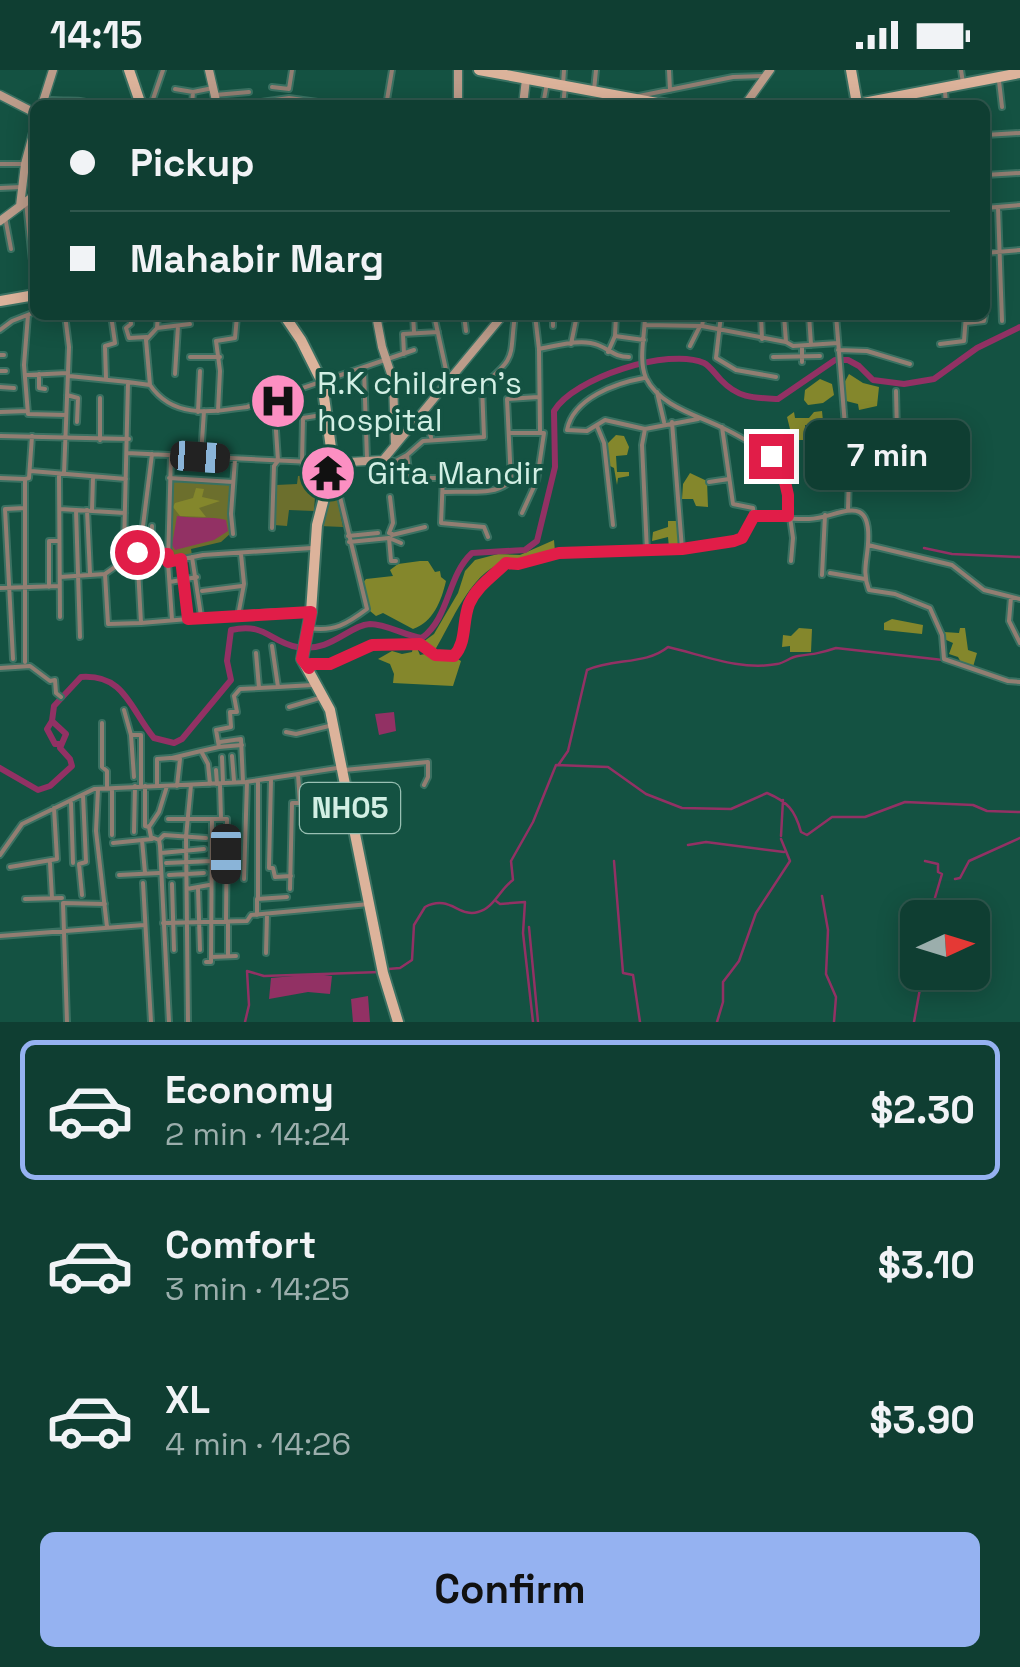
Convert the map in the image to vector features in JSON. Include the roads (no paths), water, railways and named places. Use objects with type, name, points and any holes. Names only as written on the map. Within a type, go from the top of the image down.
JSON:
[{"type":"main road","points":[[129,70],[139,100]]},
{"type":"main road","points":[[478,70],[511,73],[594,92],[611,100],[636,100]]},
{"type":"main road","points":[[851,70],[854,100]]},
{"type":"main road","points":[[944,87],[1020,74]]},
{"type":"main road","points":[[880,100],[998,78]]},
{"type":"main road","points":[[0,301],[30,296]]},
{"type":"main road","name":"NH05","points":[[287,320],[322,382],[332,464],[320,509],[311,612],[303,654],[325,696],[334,725],[382,970],[398,1022]]},
{"type":"street","points":[[44,100],[53,70]]},
{"type":"street","points":[[153,100],[163,70]]},
{"type":"street","points":[[209,70],[215,96]]},
{"type":"street","points":[[288,98],[292,70]]},
{"type":"street","points":[[387,100],[392,70]]},
{"type":"street","points":[[458,70],[458,100]]},
{"type":"street","points":[[563,100],[564,70]]},
{"type":"street","points":[[594,92],[596,70]]},
{"type":"street","points":[[668,70],[670,90]]},
{"type":"street","points":[[961,70],[962,83]]},
{"type":"street","points":[[636,100],[638,96],[769,73]]},
{"type":"street","points":[[749,100],[769,73]]},
{"type":"street","points":[[998,78],[1002,107]]},
{"type":"street","points":[[524,100],[526,79]]},
{"type":"street","points":[[544,100],[547,83]]},
{"type":"street","points":[[272,87],[289,89]]},
{"type":"street","points":[[944,87],[944,100]]},
{"type":"street","points":[[175,89],[215,96],[249,92]]},
{"type":"street","points":[[192,100],[193,92]]},
{"type":"street","points":[[0,95],[30,111]]},
{"type":"street","points":[[275,100],[297,100]]},
{"type":"street","points":[[990,135],[1020,133]]},
{"type":"street","points":[[30,148],[22,187],[30,234]]},
{"type":"street","points":[[0,164],[24,164]]},
{"type":"street","points":[[990,175],[1020,172]]},
{"type":"street","points":[[0,188],[22,187]]},
{"type":"street","points":[[11,249],[3,219],[30,199]]},
{"type":"street","points":[[990,207],[1020,205]]},
{"type":"street","points":[[998,206],[1002,320]]},
{"type":"street","points":[[990,252],[1020,250]]},
{"type":"street","points":[[0,330],[28,314]]},
{"type":"street","points":[[28,314],[25,376],[29,415],[66,416]]},
{"type":"street","points":[[60,617],[58,509],[66,436],[66,320]]},
{"type":"street","points":[[98,346],[115,342],[112,320]]},
{"type":"street","points":[[131,320],[126,328],[129,338],[147,337],[157,328],[190,324]]},
{"type":"street","points":[[157,328],[158,320]]},
{"type":"street","points":[[218,411],[220,357],[216,342],[234,339],[236,320]]},
{"type":"street","points":[[377,320],[393,380],[396,445]]},
{"type":"street","points":[[413,320],[414,332]]},
{"type":"street","points":[[435,320],[450,381]]},
{"type":"street","points":[[465,320],[466,332]]},
{"type":"street","points":[[383,460],[498,320]]},
{"type":"street","points":[[127,453],[367,463],[396,461],[422,440],[484,436],[482,386],[511,359],[515,320]]},
{"type":"street","points":[[536,320],[540,432]]},
{"type":"street","points":[[554,320],[554,326]]},
{"type":"street","points":[[571,344],[576,320]]},
{"type":"street","points":[[608,352],[615,336],[616,320]]},
{"type":"street","points":[[645,320],[645,376],[657,392],[698,419],[722,427],[780,460],[793,538],[791,562]]},
{"type":"street","points":[[690,320],[690,326]]},
{"type":"street","points":[[690,346],[703,320]]},
{"type":"street","points":[[720,320],[716,358],[736,370],[776,377]]},
{"type":"street","points":[[761,320],[762,339]]},
{"type":"street","points":[[784,320],[786,342]]},
{"type":"street","points":[[809,320],[811,345]]},
{"type":"street","points":[[836,320],[848,510]]},
{"type":"street","points":[[940,344],[964,341],[966,323],[984,320]]},
{"type":"street","points":[[645,325],[719,328],[790,346],[867,350],[910,364]]},
{"type":"street","points":[[176,374],[178,326]]},
{"type":"street","points":[[404,354],[402,335],[439,332]]},
{"type":"street","points":[[615,336],[644,340]]},
{"type":"street","points":[[147,337],[150,385]]},
{"type":"street","points":[[539,349],[596,344],[617,357],[628,357]]},
{"type":"street","points":[[106,346],[106,379]]},
{"type":"street","points":[[802,346],[802,360]]},
{"type":"street","points":[[25,376],[67,374],[150,385],[178,409],[218,411],[247,408],[414,350]]},
{"type":"street","points":[[773,357],[802,360],[820,356]]},
{"type":"street","points":[[190,357],[220,357]]},
{"type":"street","points":[[364,368],[367,463]]},
{"type":"street","points":[[200,371],[200,457]]},
{"type":"street","points":[[39,374],[40,388],[45,390]]},
{"type":"street","points":[[645,376],[613,385],[596,396],[570,419],[567,430],[587,431],[605,420],[645,429],[698,419]]},
{"type":"street","points":[[58,577],[106,574],[122,562],[128,382]]},
{"type":"street","points":[[0,387],[14,388]]},
{"type":"street","points":[[657,392],[664,424]]},
{"type":"street","points":[[896,392],[897,433],[903,457]]},
{"type":"street","points":[[67,395],[78,398],[77,422]]},
{"type":"street","points":[[100,398],[100,440]]},
{"type":"street","points":[[274,398],[278,461]]},
{"type":"street","points":[[444,492],[494,491],[510,481],[507,398],[538,398]]},
{"type":"street","points":[[0,412],[28,411]]},
{"type":"street","points":[[424,413],[432,438]]},
{"type":"street","points":[[302,463],[302,420],[306,416],[325,415]]},
{"type":"street","points":[[672,422],[682,549]]},
{"type":"street","points":[[597,426],[604,443],[613,524]]},
{"type":"street","points":[[309,668],[311,664],[346,659],[372,645],[420,644],[435,655],[454,656],[462,646],[470,601],[480,586],[506,563],[518,564],[559,553],[682,549],[740,540],[754,516],[754,508],[734,506],[722,427]]},
{"type":"street","points":[[645,429],[642,445],[647,551]]},
{"type":"street","points":[[509,433],[544,432],[537,480],[522,514]]},
{"type":"street","points":[[0,436],[129,439]]},
{"type":"street","points":[[25,662],[25,508],[32,436]]},
{"type":"street","points":[[141,623],[138,550],[152,454]]},
{"type":"street","points":[[171,455],[168,562],[172,620]]},
{"type":"street","points":[[406,455],[410,478],[456,478],[456,471]]},
{"type":"street","points":[[234,534],[231,514],[235,459]]},
{"type":"street","points":[[272,528],[274,463],[278,461]]},
{"type":"street","points":[[308,630],[345,626],[367,609],[332,464]]},
{"type":"street","points":[[30,471],[126,479]]},
{"type":"street","points":[[90,574],[94,476]]},
{"type":"street","points":[[443,476],[441,523],[484,527],[488,537]]},
{"type":"street","points":[[0,478],[26,479]]},
{"type":"street","points":[[170,478],[233,482]]},
{"type":"street","points":[[710,482],[729,479]]},
{"type":"street","points":[[390,497],[391,561],[396,561]]},
{"type":"street","points":[[13,659],[5,510],[25,508]]},
{"type":"street","points":[[58,509],[125,512]]},
{"type":"street","points":[[76,510],[80,636]]},
{"type":"street","points":[[754,516],[812,519],[848,510],[865,515],[865,579],[872,592],[895,594],[930,608],[942,635],[944,660],[1020,682]]},
{"type":"street","points":[[822,575],[825,514]]},
{"type":"street","points":[[151,552],[152,526]]},
{"type":"street","points":[[348,539],[425,527]]},
{"type":"street","points":[[348,539],[378,534]]},
{"type":"street","points":[[391,535],[401,542]]},
{"type":"street","points":[[49,587],[49,541],[58,541]]},
{"type":"street","points":[[868,545],[952,565],[984,590],[1020,598]]},
{"type":"street","points":[[124,548],[168,554]]},
{"type":"street","points":[[168,562],[316,548]]},
{"type":"street","points":[[238,616],[241,554]]},
{"type":"street","points":[[192,557],[201,618]]},
{"type":"street","points":[[181,559],[188,619]]},
{"type":"street","points":[[830,573],[865,579]]},
{"type":"street","points":[[106,574],[108,634]]},
{"type":"street","points":[[170,582],[197,577]]},
{"type":"street","points":[[0,588],[59,586]]},
{"type":"street","points":[[200,591],[242,586]]},
{"type":"street","points":[[1012,597],[1009,621],[1020,643]]},
{"type":"street","points":[[108,624],[311,612]]},
{"type":"street","points":[[272,646],[278,686]]},
{"type":"street","points":[[256,654],[258,688]]},
{"type":"street","points":[[0,668],[30,666],[50,681],[55,680],[60,697]]},
{"type":"street","points":[[231,728],[230,712],[237,712],[234,696],[240,689],[317,683]]},
{"type":"street","points":[[289,707],[325,696]]},
{"type":"street","points":[[124,710],[131,735],[134,778]]},
{"type":"street","points":[[102,723],[102,767],[110,788],[112,835]]},
{"type":"street","points":[[286,732],[296,734],[334,725]]},
{"type":"street","points":[[219,745],[216,730],[240,726]]},
{"type":"street","points":[[131,735],[141,735],[134,832]]},
{"type":"street","points":[[172,758],[242,739],[244,879]]},
{"type":"street","points":[[200,752],[218,784]]},
{"type":"street","points":[[232,756],[234,783]]},
{"type":"street","points":[[157,786],[158,759],[180,758],[177,786]]},
{"type":"street","points":[[218,784],[222,758]]},
{"type":"street","points":[[0,855],[22,824],[98,789],[234,783],[371,765],[428,762],[424,785]]},
{"type":"street","points":[[216,770],[221,819]]},
{"type":"street","points":[[298,774],[300,803]]},
{"type":"street","points":[[271,779],[270,868],[275,877],[291,876]]},
{"type":"street","points":[[257,915],[258,781]]},
{"type":"street","points":[[188,1022],[186,836],[191,785]]},
{"type":"street","points":[[140,786],[145,826],[160,852],[169,1022]]},
{"type":"street","points":[[149,827],[159,812],[167,786]]},
{"type":"street","points":[[98,789],[96,830],[108,927]]},
{"type":"street","points":[[82,894],[78,864],[86,862],[83,794]]},
{"type":"street","points":[[71,801],[73,863]]},
{"type":"street","points":[[290,890],[292,803],[349,802]]},
{"type":"street","points":[[10,867],[56,858],[54,808]]},
{"type":"street","points":[[168,819],[226,819],[228,956]]},
{"type":"street","points":[[206,962],[212,962],[212,820]]},
{"type":"street","points":[[113,843],[164,836],[206,838]]},
{"type":"street","points":[[142,840],[145,873]]},
{"type":"street","points":[[160,852],[204,849]]},
{"type":"street","points":[[50,861],[52,898]]},
{"type":"street","points":[[166,863],[212,861]]},
{"type":"street","points":[[119,875],[160,873]]},
{"type":"street","points":[[168,875],[204,873]]},
{"type":"street","points":[[143,883],[151,1022]]},
{"type":"street","points":[[172,884],[174,950]]},
{"type":"street","points":[[186,889],[211,884]]},
{"type":"street","points":[[198,888],[200,950]]},
{"type":"street","points":[[258,899],[287,897]]},
{"type":"street","points":[[25,899],[62,898]]},
{"type":"street","points":[[67,1022],[63,904],[105,904]]},
{"type":"street","points":[[163,923],[227,922],[247,920],[250,915],[369,904]]},
{"type":"street","points":[[266,953],[267,914]]},
{"type":"street","points":[[0,936],[144,925]]},
{"type":"street","points":[[212,957],[236,956]]},
{"type":"waterway","points":[[0,768],[38,790],[50,786],[72,766],[60,748],[66,734],[52,721],[54,706],[81,677],[108,681],[117,687],[154,738],[174,743],[182,739],[231,680],[227,661],[231,630],[252,629],[288,645],[309,648],[330,643],[370,624],[422,638],[438,619],[458,573],[472,553],[525,550],[537,541],[555,467],[554,411],[564,399],[601,377],[646,362],[688,359],[706,364],[740,394],[778,399],[835,360],[848,360],[873,380],[904,384],[934,379],[977,348],[1020,327]]},
{"type":"waterway","points":[[924,548],[952,554],[1020,557]]},
{"type":"waterway","points":[[559,764],[568,751],[587,670],[650,656],[668,647],[722,661],[763,666],[836,648],[943,660]]},
{"type":"waterway","points":[[52,721],[47,729],[55,744],[60,744]]},
{"type":"waterway","points":[[388,969],[400,968],[412,960],[414,925],[425,907],[441,903],[465,912],[478,912],[488,907],[513,880],[511,861],[533,822],[556,765],[608,767],[646,794],[682,808],[731,809],[767,793],[790,808],[801,832],[807,835],[832,817],[865,817],[905,802],[1020,812]]},
{"type":"waterway","points":[[781,836],[783,800]]},
{"type":"waterway","points":[[955,879],[960,878],[969,861],[1020,838]]},
{"type":"waterway","points":[[717,1022],[723,982],[739,961],[756,913],[790,861],[781,839]]},
{"type":"waterway","points":[[688,845],[706,842],[784,852]]},
{"type":"waterway","points":[[614,861],[623,973],[633,975],[640,1022]]},
{"type":"waterway","points":[[925,861],[938,864],[942,874],[934,900]]},
{"type":"waterway","points":[[822,896],[828,930],[826,974],[836,997],[834,1022]]},
{"type":"waterway","points":[[496,901],[525,902],[523,933],[533,1022]]},
{"type":"waterway","points":[[529,927],[538,1022]]},
{"type":"waterway","points":[[245,1022],[249,1005],[247,971],[264,976],[380,972]]},
{"type":"waterway","points":[[914,1022],[920,990]]},
{"type":"place","name":"R.K children's hospital","points":[[278,401]]},
{"type":"place","name":"Gita Mandir","points":[[328,473]]}]
